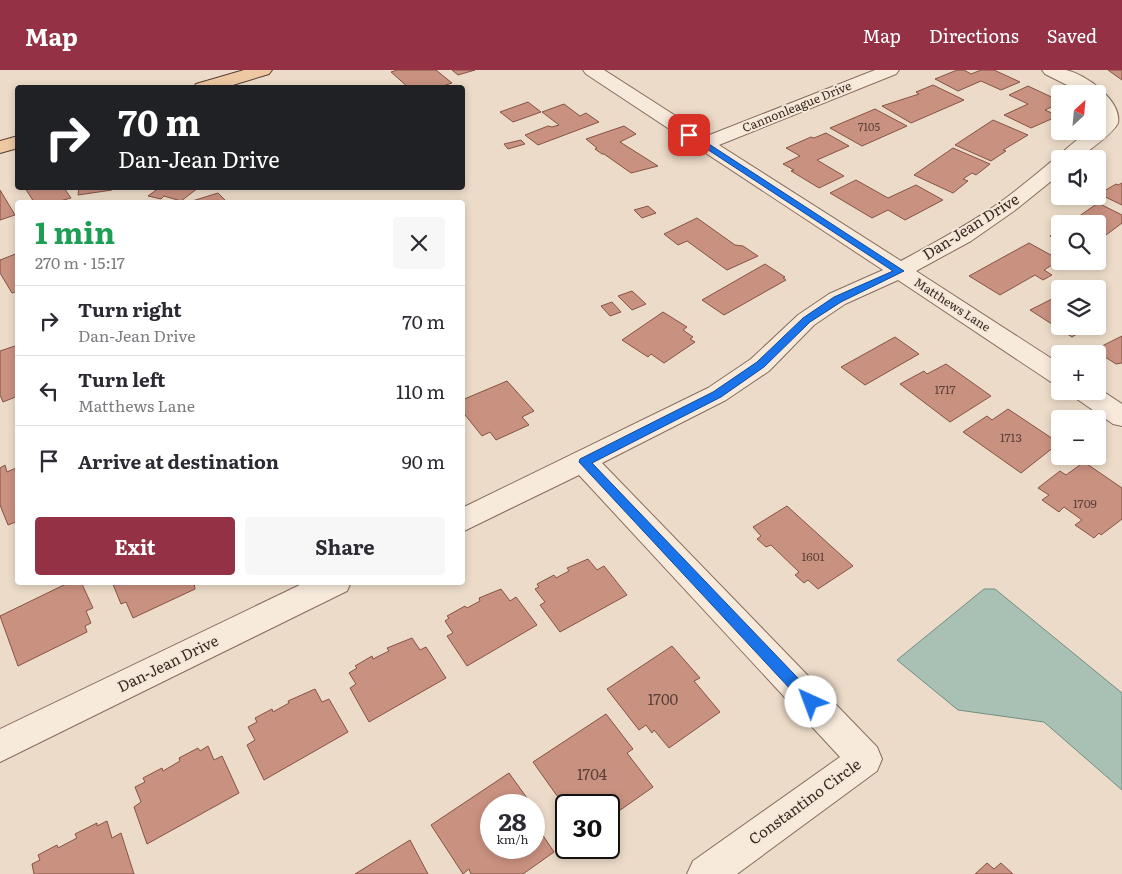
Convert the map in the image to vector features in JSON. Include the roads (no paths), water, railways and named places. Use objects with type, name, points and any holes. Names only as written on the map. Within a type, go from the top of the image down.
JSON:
[{"type":"main road","points":[[212,85],[263,70]]},
{"type":"main road","points":[[0,147],[15,143]]},
{"type":"street","name":"Cannonleague Drive","points":[[704,144],[890,70]]},
{"type":"street","points":[[1051,70],[1095,92],[1112,109],[1113,118],[1108,124],[1077,150]]},
{"type":"street","name":"Matthews Lane","points":[[605,72],[704,144],[1051,370]]},
{"type":"street","name":"Dan-Jean Drive","points":[[465,520],[584,462],[717,394],[760,365],[806,320],[837,299],[900,271],[963,236],[1007,207],[1051,171]]},
{"type":"street","points":[[1096,400],[1122,417]]},
{"type":"street","name":"Constantino Circle","points":[[584,462],[865,759],[706,874]]},
{"type":"street","name":"Dan-Jean Drive","points":[[0,746],[330,585]]}]
